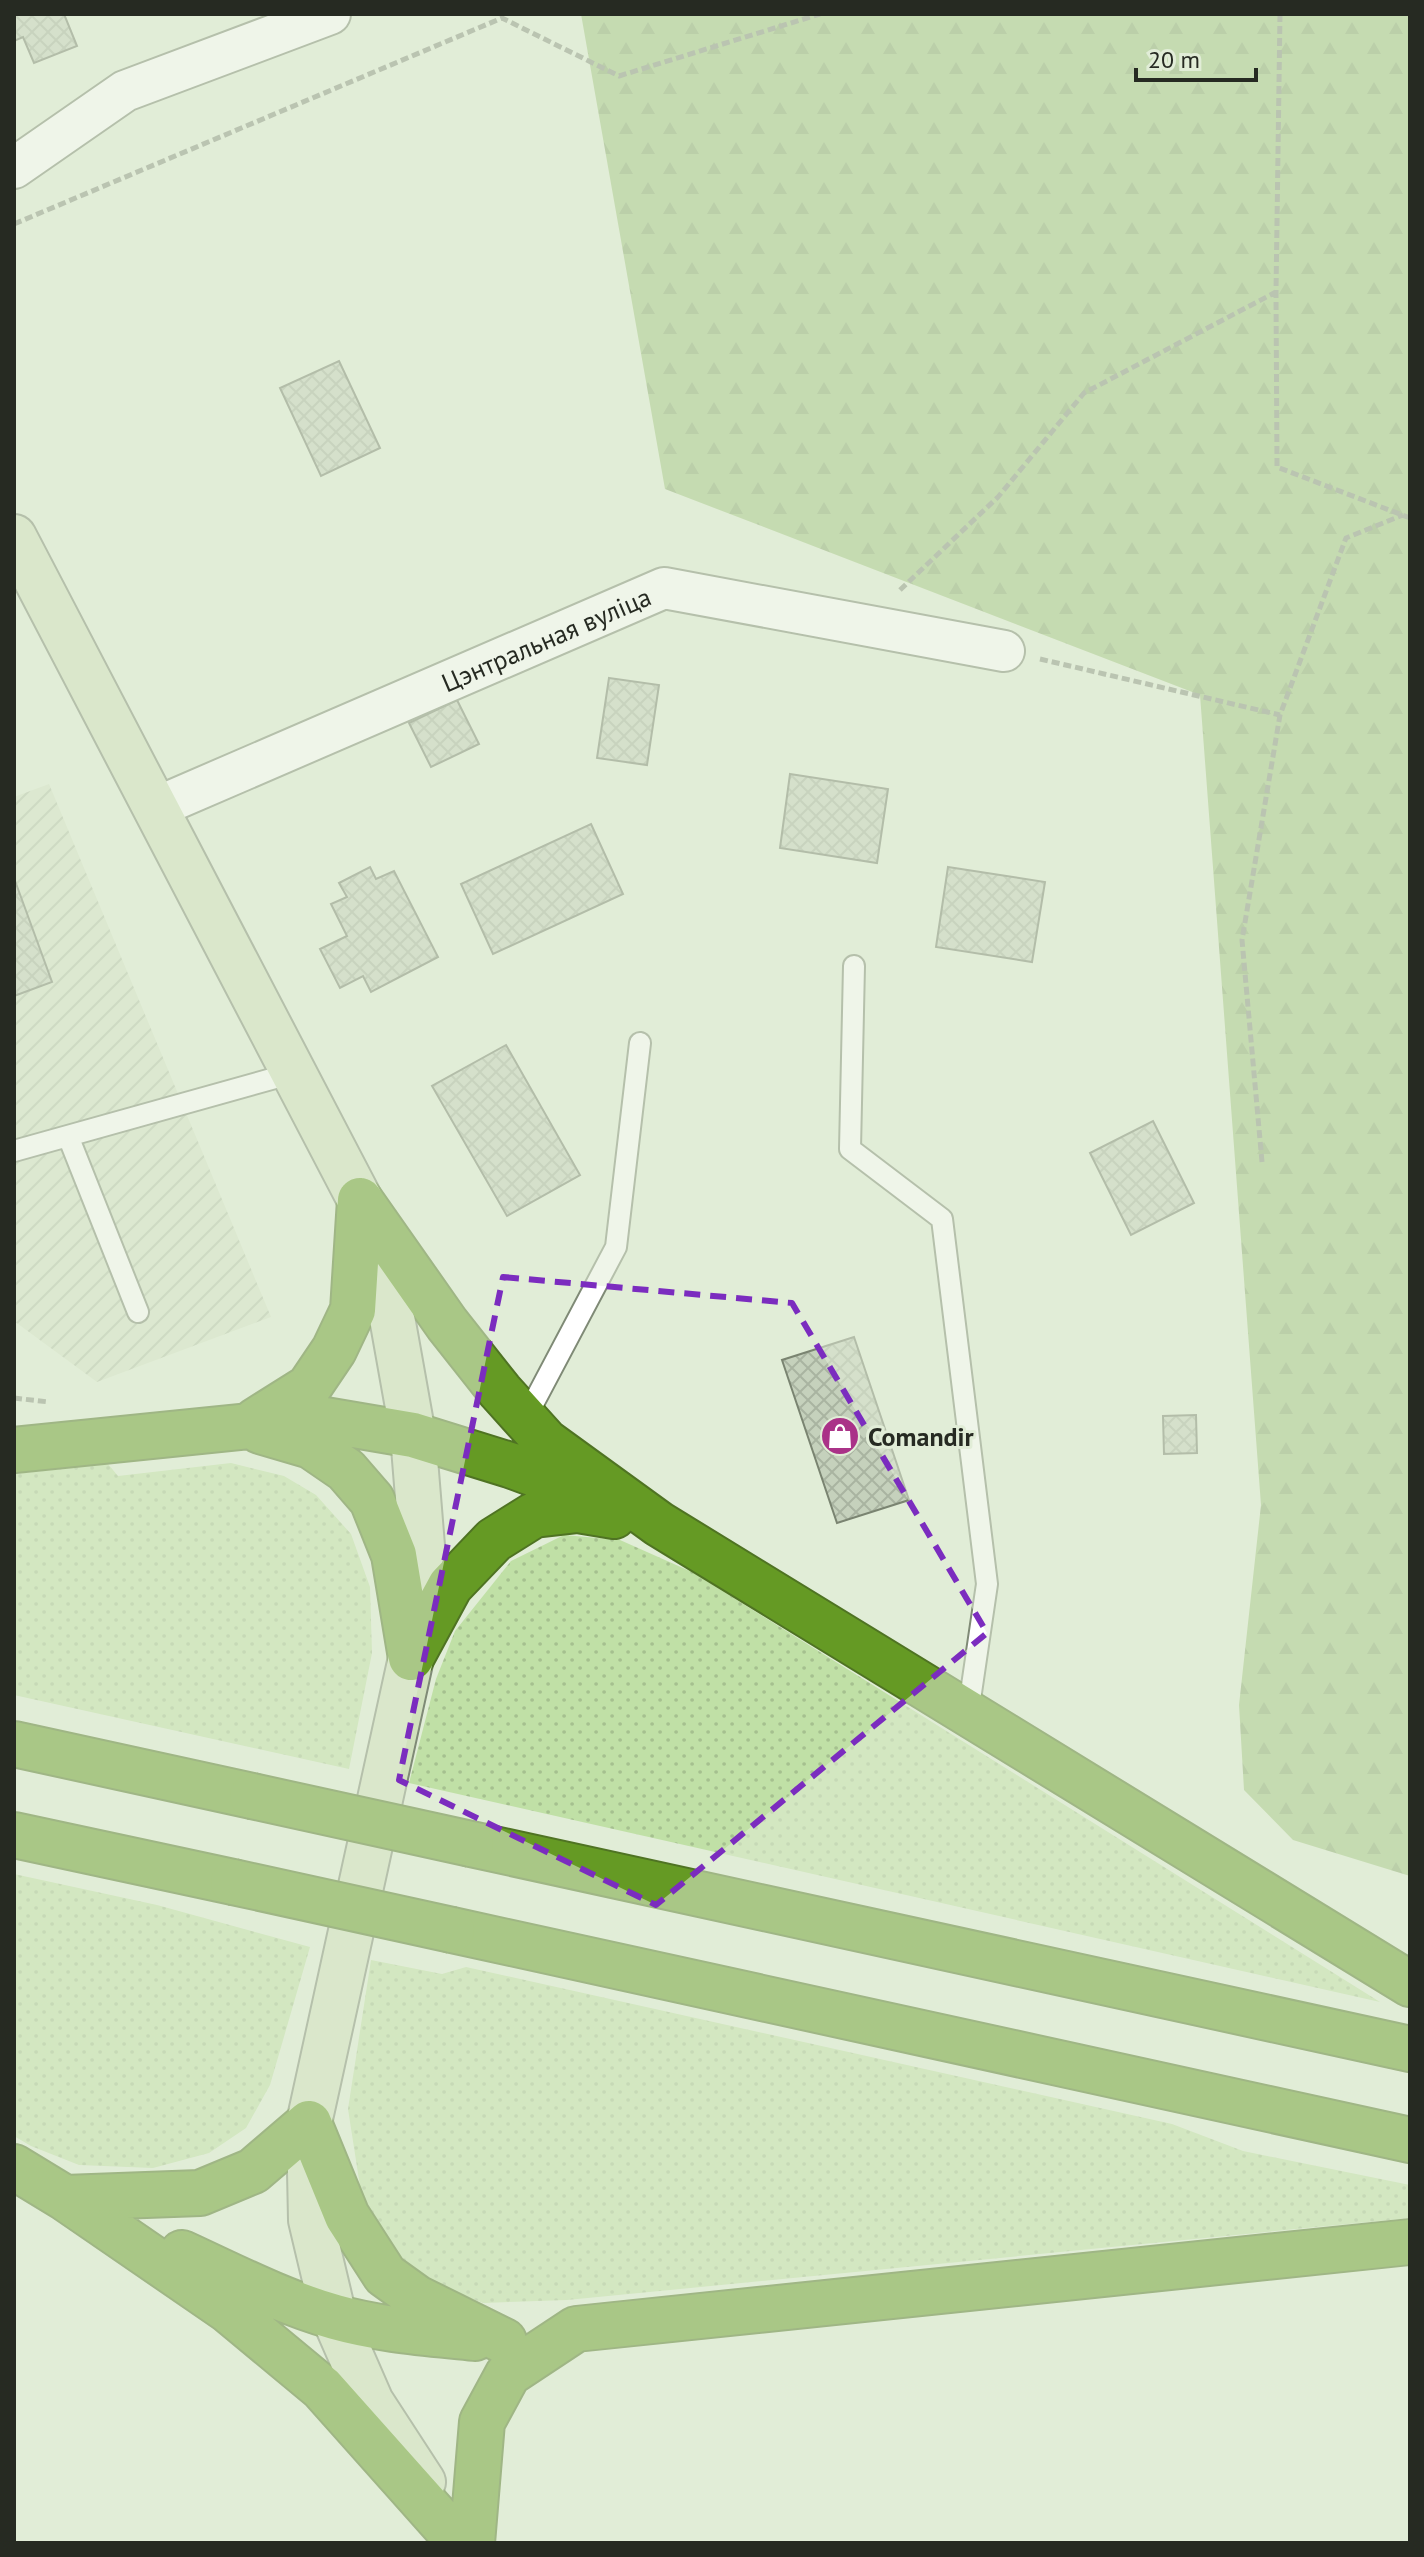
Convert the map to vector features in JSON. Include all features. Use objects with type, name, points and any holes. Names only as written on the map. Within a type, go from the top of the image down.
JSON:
[{"type":"highway","points":[[360,1200],[447,1324],[546,1442],[659,1524],[1410,1984]]},
{"type":"highway","points":[[246,1426],[309,1387],[334,1350],[353,1310],[360,1200]]},
{"type":"highway","points":[[14,1450],[319,1419],[413,1435],[570,1486],[659,1524]]},
{"type":"highway","points":[[246,1426],[311,1446],[346,1470],[372,1500],[394,1555],[411,1658]]},
{"type":"highway","points":[[411,1658],[450,1586],[494,1540],[534,1515],[578,1510],[659,1524]]},
{"type":"highway","points":[[14,1744],[1410,2049]]},
{"type":"highway","points":[[14,1835],[1410,2140]]},
{"type":"highway","points":[[65,2198],[200,2193],[253,2171],[309,2123],[347,2216],[385,2275],[417,2298],[504,2341]]},
{"type":"highway","points":[[14,2167],[65,2198],[228,2310],[322,2388],[462,2543]]},
{"type":"highway","points":[[65,2198],[268,2293],[334,2317],[397,2330],[504,2341],[576,2329],[1410,2242]]},
{"type":"highway","points":[[472,2543],[482,2422],[508,2374],[576,2329]]},
{"type":"main road","points":[[14,537],[360,1200],[393,1323],[413,1435],[422,1546],[411,1658],[309,2123],[311,2220],[334,2317],[371,2402],[462,2543]]},
{"type":"street","points":[[14,168],[125,91],[330,14]]},
{"type":"street","name":"Цэнтральная вуліца","points":[[155,808],[664,588],[1004,651]]},
{"type":"lane","points":[[854,966],[850,1149],[942,1219],[987,1584],[968,1713]]},
{"type":"lane","points":[[525,1419],[616,1247],[640,1043]]},
{"type":"lane","points":[[14,1151],[293,1073]]},
{"type":"lane","points":[[68,1136],[138,1312]]},
{"type":"path","points":[[14,224],[502,18],[619,76],[820,14]]},
{"type":"path","points":[[1280,14],[1277,467],[1407,517]]},
{"type":"path","points":[[862,625],[998,497],[1084,393],[1276,292]]},
{"type":"path","points":[[1262,1162],[1242,940],[1280,715],[1346,538],[1407,517]]},
{"type":"path","points":[[1004,651],[1280,715]]},
{"type":"highlighted area","points":[[503,1277],[792,1303],[987,1633],[656,1905],[399,1780]]},
{"type":"shaded area","points":[[49,784],[271,1317],[97,1382],[14,1321],[14,797]]},
{"type":"green space","points":[[581,14],[1410,14],[1410,1876],[1293,1840],[1244,1790],[1239,1705],[1261,1505],[1200,695],[665,489]]},
{"type":"green space","points":[[231,1463],[284,1476],[316,1495],[351,1534],[370,1587],[372,1653],[349,1769],[14,1695],[14,1474],[108,1464],[118,1476]]},
{"type":"green space","points":[[564,1535],[620,1540],[692,1572],[1380,2002],[409,1783],[436,1679],[455,1631],[511,1561]]},
{"type":"green space","points":[[14,1874],[157,1905],[310,1947],[270,2085],[246,2128],[209,2153],[153,2168],[79,2165],[14,2136]]},
{"type":"green space","points":[[371,1960],[442,1974],[466,1967],[1172,2124],[1243,2151],[1410,2185],[1410,2218],[567,2300],[483,2303],[438,2285],[393,2257],[362,2199],[348,2109]]},
{"type":"building","points":[[14,14],[64,14],[77,46],[34,63],[23,37],[14,41]]},
{"type":"building","points":[[339,361],[380,448],[321,476],[280,388]]},
{"type":"building","points":[[609,678],[659,685],[647,765],[597,758]]},
{"type":"building","points":[[457,700],[479,744],[431,767],[409,723]]},
{"type":"building","points":[[790,774],[888,789],[877,863],[780,848]]},
{"type":"building","points":[[591,824],[623,894],[493,954],[461,884]]},
{"type":"building","points":[[370,867],[376,879],[394,871],[438,957],[371,992],[363,976],[340,988],[320,949],[347,936],[331,904],[347,897],[339,883]]},
{"type":"building","points":[[948,867],[1045,882],[1032,962],[936,947]]},
{"type":"building","points":[[14,878],[52,982],[14,996]]},
{"type":"building","points":[[506,1045],[580,1175],[507,1216],[432,1086]]},
{"type":"building","points":[[1153,1121],[1194,1203],[1131,1235],[1090,1153]]},
{"type":"building","points":[[854,1337],[909,1500],[837,1523],[782,1360]]},
{"type":"building","points":[[1196,1415],[1197,1453],[1164,1454],[1163,1416]]},
{"type":"place","name":"Comandir","points":[[840,1436]]}]
